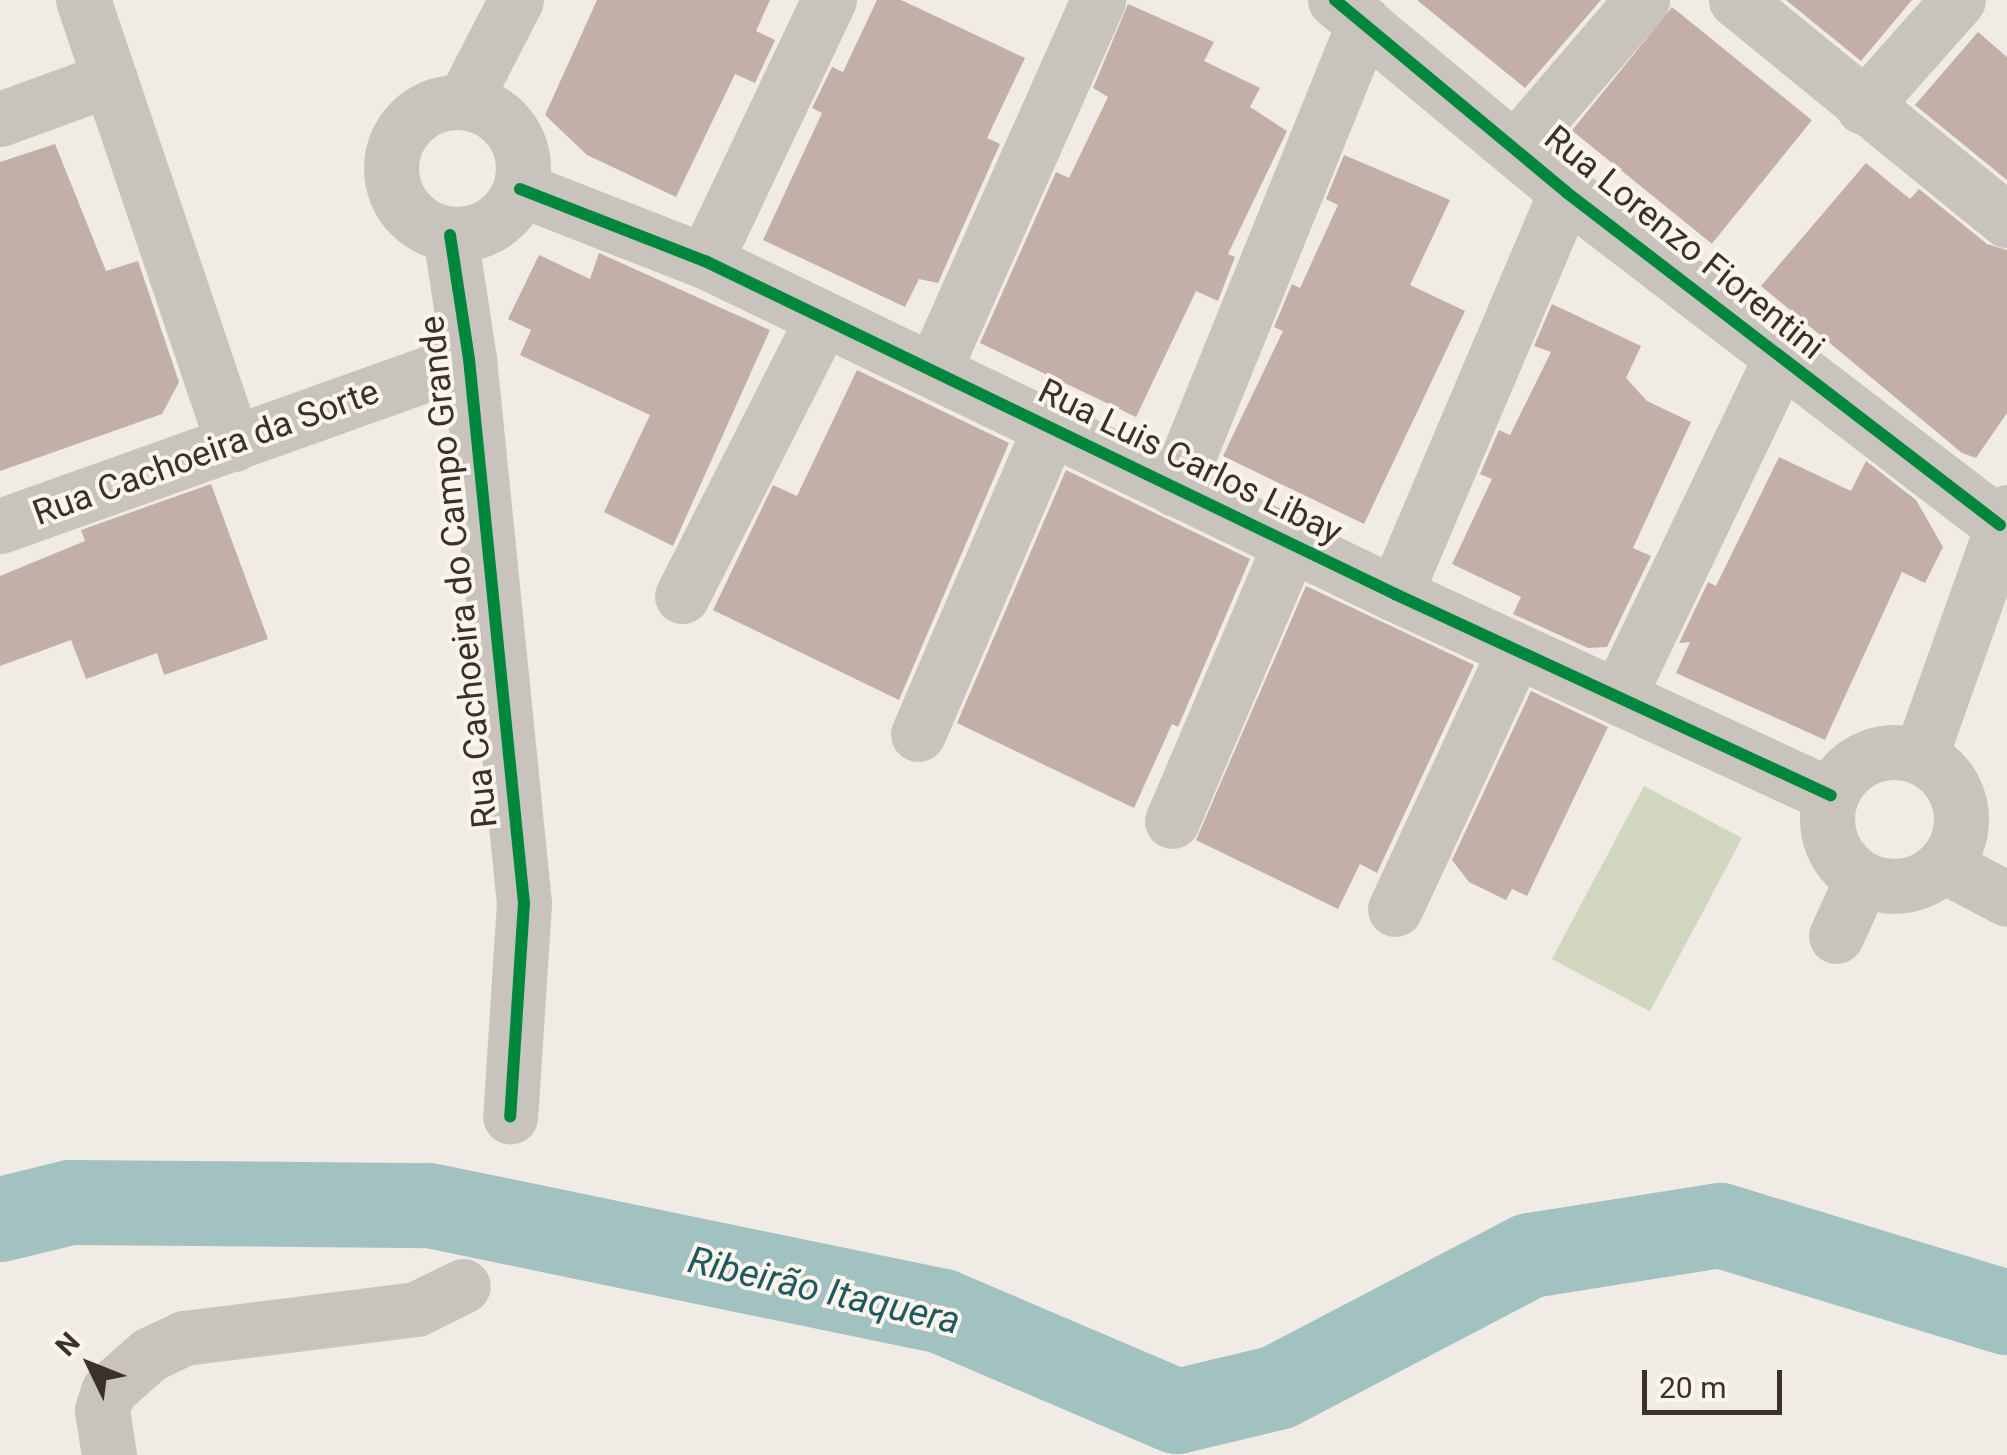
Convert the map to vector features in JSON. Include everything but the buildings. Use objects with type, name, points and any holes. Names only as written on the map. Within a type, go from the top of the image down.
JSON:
[{"type":"street","points":[[83,0],[232,444]]},
{"type":"street","points":[[705,261],[829,0]]},
{"type":"street","points":[[934,369],[1098,0]]},
{"type":"street","points":[[1516,148],[1642,0]]},
{"type":"street","points":[[1736,0],[1862,107],[2007,220]]},
{"type":"street","points":[[1862,107],[1958,0]]},
{"type":"street","points":[[464,101],[510,3]]},
{"type":"street","points":[[1175,490],[1350,12]]},
{"type":"street","name":"Rua Lorenzo Fiorentini","points":[[1350,12],[1566,192],[1780,359],[2004,518]]},
{"type":"street","points":[[0,119],[110,79]]},
{"type":"street","points":[[464,101],[492,111],[513,132],[523,160],[520,189],[505,215],[479,230],[450,234],[422,225],[401,204],[392,162],[409,121],[434,105],[464,101]]},
{"type":"street","name":"Rua Luis Carlos Libay","points":[[520,189],[705,261],[1515,651],[1620,693],[1831,794]]},
{"type":"street","points":[[1395,594],[1566,192]]},
{"type":"street","name":"Rua Cachoeira do Campo Grande","points":[[450,234],[469,359],[524,903],[510,1117]]},
{"type":"street","points":[[682,596],[822,320]]},
{"type":"street","name":"Rua Cachoeira da Sorte","points":[[0,526],[469,359]]},
{"type":"street","points":[[1620,693],[1780,359]]},
{"type":"street","points":[[918,734],[1050,430]]},
{"type":"street","points":[[1920,757],[2004,518]]},
{"type":"street","points":[[1172,821],[1290,544]]},
{"type":"street","points":[[1395,909],[1515,651]]},
{"type":"street","points":[[1970,842],[1905,886],[1862,879],[1830,843],[1831,794],[1858,762],[1899,752],[1920,757],[1952,785],[1970,842],[2007,899]]},
{"type":"street","points":[[1836,936],[1862,879]]},
{"type":"street","points":[[110,1455],[102,1410],[108,1391],[150,1354],[184,1338],[416,1308],[463,1286]]},
{"type":"green space","points":[[1644,786],[1742,838],[1650,1011],[1552,959]]},
{"type":"waterway","name":"Ribeirão Itaquera","points":[[0,1219],[70,1202],[429,1205],[942,1311],[1177,1411],[1277,1387],[1530,1255],[1720,1225],[2007,1312]]},
{"type":"cycle path","points":[[1335,0],[1566,192],[2000,525]]},
{"type":"cycle path","points":[[520,189],[705,261],[1395,594],[1831,795]]},
{"type":"cycle path","points":[[450,235],[469,359],[524,903],[510,1117]]}]
